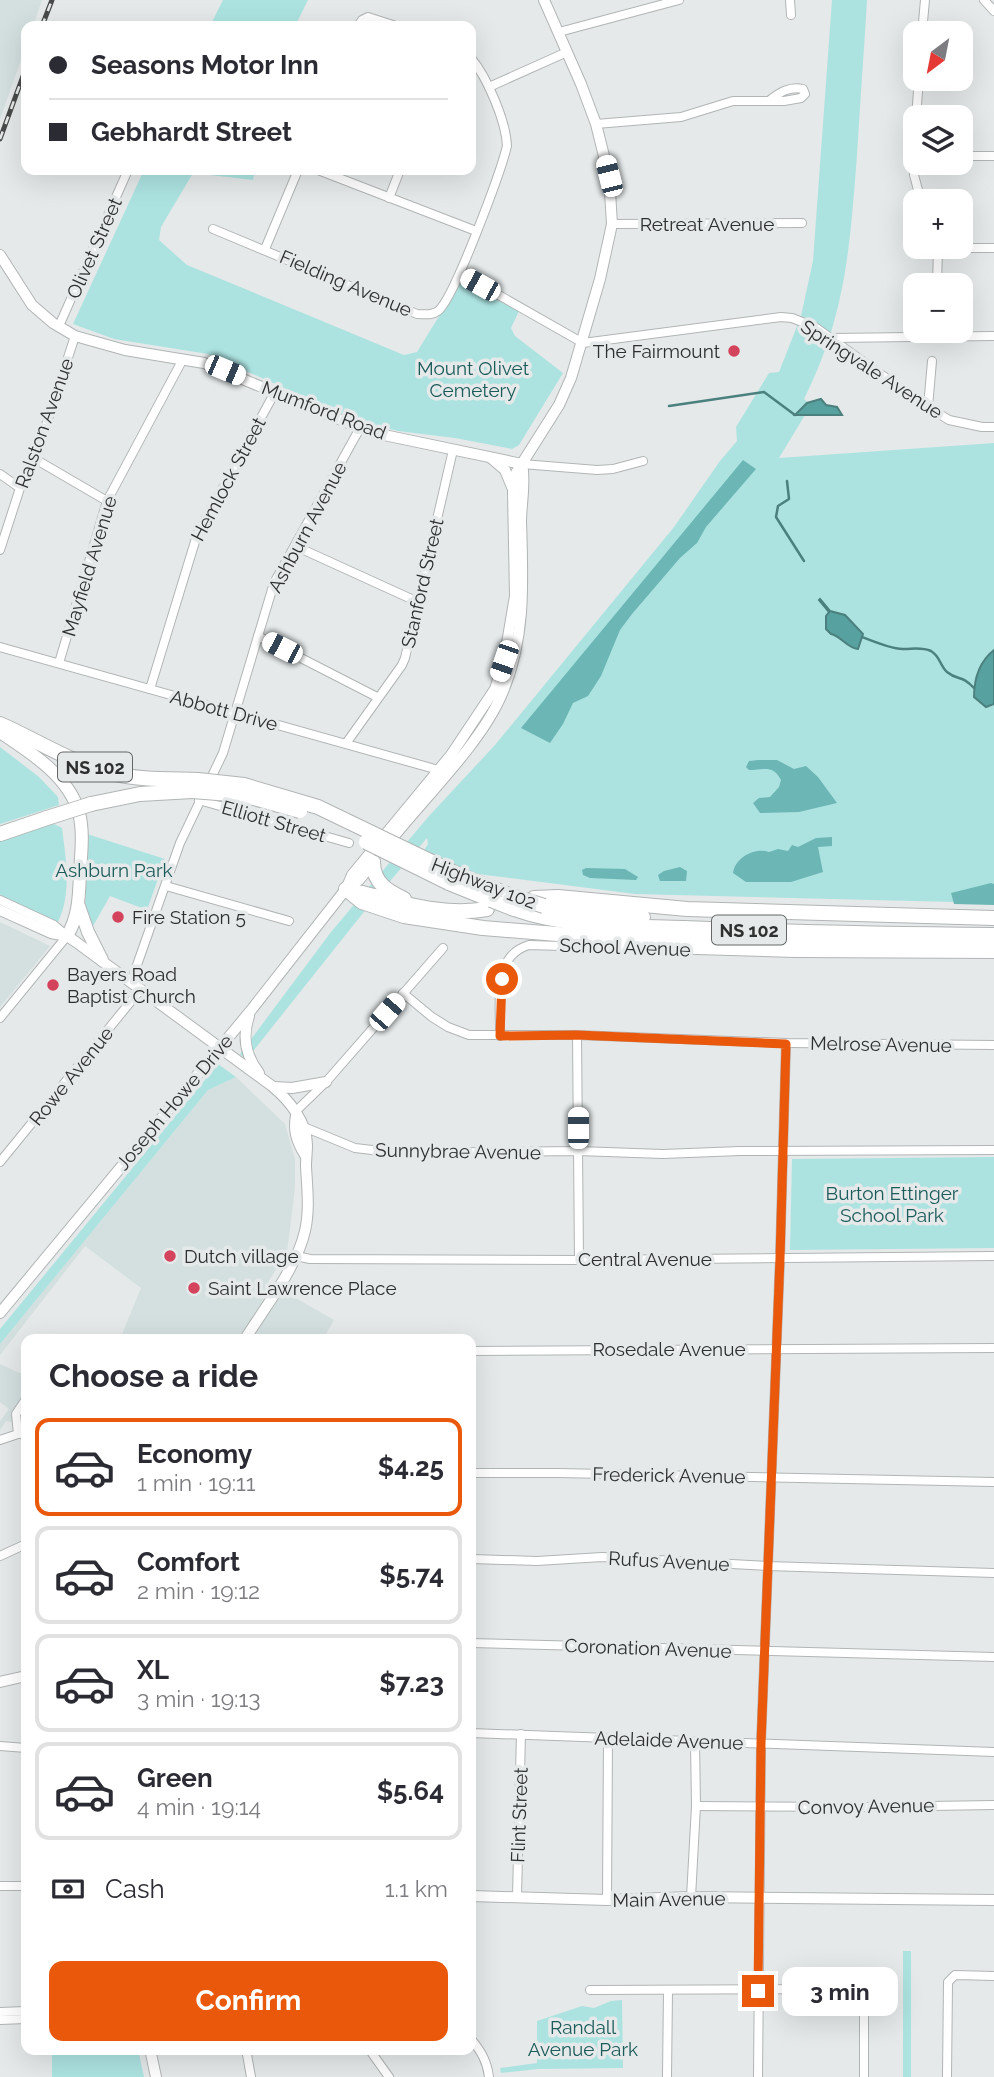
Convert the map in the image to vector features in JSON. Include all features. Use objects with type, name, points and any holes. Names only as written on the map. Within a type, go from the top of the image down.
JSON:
[{"type":"highway","name":"Highway 102","points":[[0,724],[80,762],[108,772],[196,790]]},
{"type":"highway","name":"Highway 102","points":[[0,834],[91,804],[140,794],[244,785],[282,794],[318,807],[453,879],[561,920],[598,925],[733,930],[994,935]]},
{"type":"highway","points":[[373,863],[375,878],[384,887],[425,908]]},
{"type":"highway","name":"Highway 102","points":[[453,879],[489,905],[539,902],[599,914],[734,923],[994,925]]},
{"type":"highway","points":[[346,889],[425,908],[470,912],[489,905]]},
{"type":"highway","points":[[346,889],[362,902],[393,912],[483,928],[608,937],[994,945]]},
{"type":"highway","points":[[539,902],[558,897],[687,909],[994,918]]},
{"type":"main road","name":"Joseph Howe Drive","points":[[346,889],[359,880],[373,863],[443,771],[495,689],[504,661],[515,596],[513,492],[516,473],[559,405],[571,378],[583,343],[612,224],[609,176],[596,124],[544,0]]},
{"type":"main road","name":"Mumford Road","points":[[0,255],[32,305],[75,336],[125,350],[204,363],[360,428],[523,464]]},
{"type":"main road","points":[[489,457],[505,470],[513,492]]},
{"type":"main road","name":"Joseph Howe Drive","points":[[0,1311],[252,1009],[346,889],[352,875],[490,716],[509,676],[524,589],[521,522],[525,475],[523,464]]},
{"type":"main road","points":[[0,732],[59,778],[74,798],[80,814],[82,831],[79,906],[74,923],[66,936]]},
{"type":"main road","points":[[79,906],[102,960]]},
{"type":"main road","points":[[0,910],[51,933],[66,936],[102,960],[269,1084],[286,1099],[304,1127],[307,1144],[307,1219],[296,1256],[248,1334]]},
{"type":"main road","points":[[252,1009],[245,1043],[250,1060],[269,1084],[292,1088],[326,1082]]},
{"type":"main road","points":[[296,1114],[294,1126],[298,1144],[305,1155]]},
{"type":"main road","points":[[0,1682],[21,1677]]},
{"type":"main road","name":"Main Avenue","points":[[476,1896],[607,1900],[691,1897],[994,1900]]},
{"type":"main road","points":[[151,2055],[156,2077]]},
{"type":"street","points":[[559,32],[679,0]]},
{"type":"street","points":[[790,0],[791,15]]},
{"type":"street","points":[[923,21],[925,0]]},
{"type":"street","points":[[984,0],[994,11]]},
{"type":"street","points":[[361,21],[368,17],[380,21]]},
{"type":"street","points":[[489,87],[568,52]]},
{"type":"street","points":[[476,66],[489,87],[507,136],[507,146],[460,273],[583,343]]},
{"type":"street","points":[[596,124],[669,118],[733,101],[770,100]]},
{"type":"street","points":[[973,156],[994,156]]},
{"type":"street","name":"Olivet Street","points":[[59,327],[126,175]]},
{"type":"street","points":[[265,248],[296,175]]},
{"type":"street","points":[[331,175],[476,231]]},
{"type":"street","points":[[389,198],[398,175]]},
{"type":"street","name":"Retreat Avenue","points":[[612,224],[802,223]]},
{"type":"street","name":"Fielding Avenue","points":[[213,229],[265,248],[417,314],[431,315],[440,310],[460,273]]},
{"type":"street","points":[[973,248],[994,248]]},
{"type":"street","name":"Springvale Avenue","points":[[583,343],[781,317],[792,318],[808,323],[832,338],[949,420],[994,427]]},
{"type":"street","points":[[832,338],[903,335]]},
{"type":"street","points":[[973,335],[994,336]]},
{"type":"street","name":"Ralston Avenue","points":[[0,550],[20,488],[35,460],[75,336]]},
{"type":"street","name":"Mayfield Avenue","points":[[59,663],[107,501],[183,359]]},
{"type":"street","points":[[928,407],[932,361]]},
{"type":"street","name":"Hemlock Street","points":[[150,689],[197,535],[275,391]]},
{"type":"street","name":"Ashburn Avenue","points":[[131,982],[166,886],[196,790],[216,771],[236,714],[274,583],[360,428]]},
{"type":"street","name":"Stanford Street","points":[[347,742],[402,665],[453,450]]},
{"type":"street","points":[[35,460],[107,501]]},
{"type":"street","points":[[523,464],[597,470],[643,461]]},
{"type":"street","points":[[0,474],[20,488]]},
{"type":"street","points":[[295,546],[418,602]]},
{"type":"street","points":[[258,636],[377,697]]},
{"type":"street","name":"Abbott Drive","points":[[0,647],[443,771]]},
{"type":"street","name":"Elliott Street","points":[[196,790],[349,843]]},
{"type":"street","points":[[166,886],[289,921]]},
{"type":"street","points":[[0,900],[54,925],[66,936],[0,1018]]},
{"type":"street","name":"School Avenue","points":[[500,1036],[503,966],[513,952],[529,945],[795,953],[994,954]]},
{"type":"street","points":[[296,1114],[443,948]]},
{"type":"street","name":"Rowe Avenue","points":[[0,1162],[141,989]]},
{"type":"street","name":"Melrose Avenue","points":[[403,993],[432,1017],[469,1035],[577,1035],[786,1044],[994,1045]]},
{"type":"street","points":[[577,1035],[579,1260]]},
{"type":"street","points":[[758,2077],[761,1743],[786,1044]]},
{"type":"street","name":"Sunnybrae Avenue","points":[[304,1127],[355,1148],[375,1151],[663,1154],[994,1150]]},
{"type":"street","name":"Central Avenue","points":[[296,1256],[310,1259],[579,1260],[994,1256]]},
{"type":"street","name":"Rosedale Avenue","points":[[476,1351],[994,1348]]},
{"type":"street","points":[[21,1406],[16,1414],[21,1431]]},
{"type":"street","points":[[0,1440],[21,1434]]},
{"type":"street","name":"Frederick Avenue","points":[[476,1473],[994,1482]]},
{"type":"street","points":[[0,1556],[21,1546]]},
{"type":"street","name":"Rufus Avenue","points":[[476,1559],[537,1561],[602,1557],[767,1566],[994,1573]]},
{"type":"street","name":"Coronation Avenue","points":[[476,1643],[994,1657]]},
{"type":"street","name":"Adelaide Avenue","points":[[476,1733],[994,1752]]},
{"type":"street","name":"Flint Street","points":[[517,1896],[521,1734]]},
{"type":"street","points":[[607,1900],[608,1739]]},
{"type":"street","points":[[691,1897],[696,1806],[695,1742]]},
{"type":"street","points":[[0,1746],[21,1748]]},
{"type":"street","name":"Convoy Avenue","points":[[696,1806],[994,1805]]},
{"type":"street","points":[[0,1886],[21,1886]]},
{"type":"street","points":[[947,2077],[948,1982],[955,1975],[994,1976]]},
{"type":"street","points":[[590,1990],[854,1989],[861,1995],[864,2004],[864,2077]]},
{"type":"street","points":[[667,2077],[668,1991]]},
{"type":"street","points":[[0,2012],[21,2011]]},
{"type":"street","points":[[0,2020],[21,2019]]},
{"type":"street","points":[[476,2045],[488,2066],[489,2077]]},
{"type":"street","points":[[247,2055],[251,2077]]},
{"type":"street","points":[[373,2055],[389,2077]]},
{"type":"shaded area","points":[[0,0],[42,0],[35,21],[21,21],[21,60],[0,119]]},
{"type":"shaded area","points":[[821,399],[826,405],[837,407],[842,415],[795,415],[807,403]]},
{"type":"shaded area","points":[[743,460],[756,469],[706,527],[697,543],[680,558],[632,614],[620,630],[601,676],[588,696],[573,703],[550,743],[521,728]]},
{"type":"shaded area","points":[[820,599],[830,611],[845,615],[863,634],[858,649],[826,629],[826,616],[829,612]]},
{"type":"shaded area","points":[[994,650],[994,704],[986,707],[974,697],[975,683],[981,665]]},
{"type":"shaded area","points":[[777,760],[794,769],[806,766],[818,777],[837,803],[799,812],[760,813],[753,803],[759,798],[770,797],[779,787],[781,780],[771,770],[749,770],[746,767],[749,761]]},
{"type":"shaded area","points":[[832,837],[832,846],[818,847],[823,872],[791,882],[746,882],[733,873],[741,858],[752,852],[778,849],[788,851],[792,845],[798,847],[816,838]]},
{"type":"shaded area","points":[[680,867],[687,871],[686,881],[660,881],[658,875]]},
{"type":"shaded area","points":[[625,869],[638,877],[636,880],[590,878],[583,875],[582,870]]},
{"type":"shaded area","points":[[994,884],[994,905],[954,904],[951,893]]},
{"type":"shaded area","points":[[0,922],[50,946],[0,1007]]},
{"type":"shaded area","points":[[236,1077],[285,1124],[295,1159],[295,1187],[287,1253],[268,1282],[334,1320],[326,1334],[122,1334],[141,1288],[85,1246],[0,1355],[0,1344],[208,1090]]},
{"type":"shaded area","points":[[0,1364],[21,1374],[21,1424],[6,1421],[0,1430],[0,1421],[9,1409],[0,1402]]},
{"type":"green space","points":[[223,0],[308,0],[298,21],[212,21]]},
{"type":"green space","points":[[832,0],[867,0],[852,220],[837,309],[818,368],[804,399],[811,405],[779,458],[994,443],[994,903],[635,894],[478,874],[423,852],[428,844],[427,838],[367,908],[246,1060],[240,1054],[331,932],[429,816],[495,745],[674,527],[737,441],[736,427],[769,373],[779,372],[801,316],[813,261]]},
{"type":"green space","name":"Mount Olivet Cemetery","points":[[142,175],[192,175],[161,227],[159,240],[187,265],[404,355],[417,352],[460,282],[519,311],[511,328],[515,336],[563,373],[519,445],[512,449],[398,431],[356,420],[208,354],[114,339],[73,324]]},
{"type":"green space","name":"Mount Olivet Cemetery","points":[[210,175],[254,175],[253,180]]},
{"type":"green space","points":[[0,747],[39,777],[58,797],[59,805],[0,824]]},
{"type":"green space","points":[[54,824],[62,828],[67,876],[65,900],[58,922],[0,896],[0,840]]},
{"type":"green space","name":"Ashburn Park","points":[[87,834],[165,859],[147,910],[110,896],[93,926],[85,914]]},
{"type":"green space","points":[[218,1064],[236,1077],[208,1090],[0,1344],[0,1329]]},
{"type":"green space","name":"Burton Ettinger School Park","points":[[994,1157],[994,1248],[790,1250],[792,1159]]},
{"type":"green space","points":[[903,1951],[911,1951],[911,2077],[903,2077]]},
{"type":"green space","name":"Randall Avenue Park","points":[[622,2000],[623,2068],[538,2069],[501,2073],[500,2068],[537,2063],[537,2021],[582,2006],[594,2008]]},
{"type":"green space","points":[[52,2055],[139,2055],[144,2077],[52,2077]]},
{"type":"waterway","points":[[669,406],[764,392],[795,415]]},
{"type":"waterway","points":[[787,481],[789,499],[778,506],[776,517],[804,561]]},
{"type":"waterway","points":[[862,637],[895,648],[931,651],[947,672],[974,688]]},
{"type":"railway","points":[[44,21],[52,0]]},
{"type":"railway","points":[[0,139],[21,82]]},
{"type":"place","name":"The Fairmount","points":[[734,351]]},
{"type":"place","name":"Fire Station 5","points":[[118,917]]},
{"type":"place","name":"Bayers Road Baptist Church","points":[[53,985]]},
{"type":"place","name":"Dutch village","points":[[170,1256]]},
{"type":"place","name":"Saint Lawrence Place","points":[[194,1288]]},
{"type":"route","points":[[502,979],[500,1036],[577,1035],[786,1044],[761,1743],[758,1991]]}]
